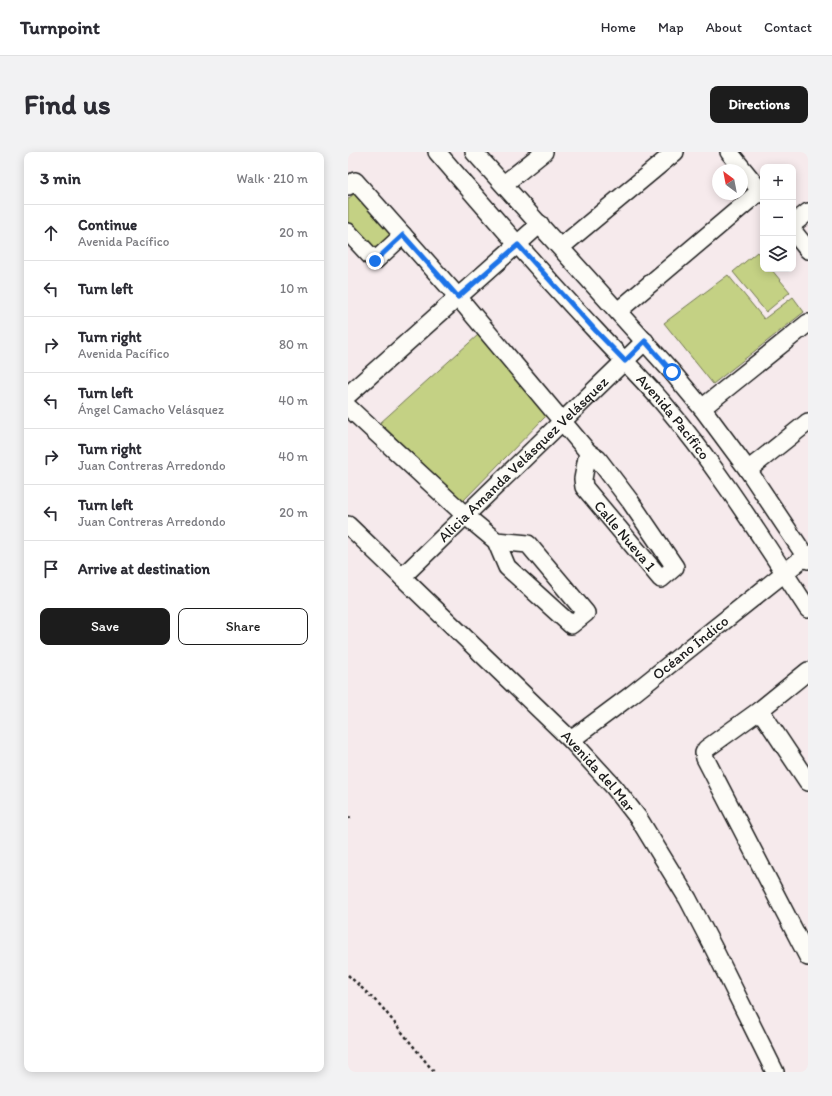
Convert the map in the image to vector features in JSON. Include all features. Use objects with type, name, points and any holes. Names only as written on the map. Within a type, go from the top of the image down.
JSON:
[{"type":"street","name":"Avenida Pacífico","points":[[437,152],[518,245],[664,403],[696,444],[808,609]]},
{"type":"street","name":"Avenida Pacífico","points":[[474,152],[645,341],[702,408],[748,470],[807,557]]},
{"type":"street","points":[[504,184],[544,152]]},
{"type":"street","points":[[561,247],[675,152]]},
{"type":"street","points":[[734,154],[760,189]]},
{"type":"street","name":"Calle Nueva 1","points":[[348,186],[355,180],[458,297],[588,452],[598,459],[625,495],[675,568],[661,579],[584,487],[583,479],[588,452]]},
{"type":"street","points":[[618,311],[760,194]]},
{"type":"street","points":[[796,222],[808,212]]},
{"type":"street","points":[[348,395],[540,224]]},
{"type":"street","points":[[348,232],[375,261],[403,235]]},
{"type":"street","points":[[796,235],[808,250]]},
{"type":"street","points":[[702,408],[808,323]]},
{"type":"street","name":"Alicia Amanda Velásquez Velásquez","points":[[402,577],[645,341]]},
{"type":"street","points":[[348,407],[466,516],[496,541],[507,567],[571,625],[586,613],[528,544],[496,541]]},
{"type":"street","points":[[748,470],[808,422]]},
{"type":"street","name":"Avenida del Mar","points":[[348,525],[571,740],[614,787],[639,819],[688,899],[774,1072]]},
{"type":"street","name":"Océano Índico","points":[[571,740],[784,573],[807,557]]},
{"type":"street","points":[[808,671],[760,710],[706,749],[704,753],[808,957]]},
{"type":"street","points":[[760,710],[808,782]]},
{"type":"path","points":[[348,818],[352,817]]},
{"type":"path","points":[[348,975],[381,1006],[434,1072]]},
{"type":"green space","points":[[355,193],[393,232],[373,251],[348,225],[348,199]]},
{"type":"green space","points":[[757,252],[760,256],[760,272],[773,272],[790,292],[766,312],[733,272]]},
{"type":"green space","points":[[728,275],[764,319],[793,297],[804,312],[713,384],[664,323]]},
{"type":"green space","points":[[478,335],[546,416],[463,501],[380,423]]},
{"type":"route","points":[[375,261],[403,235],[458,297],[518,245],[625,361],[645,341],[672,372]]}]
